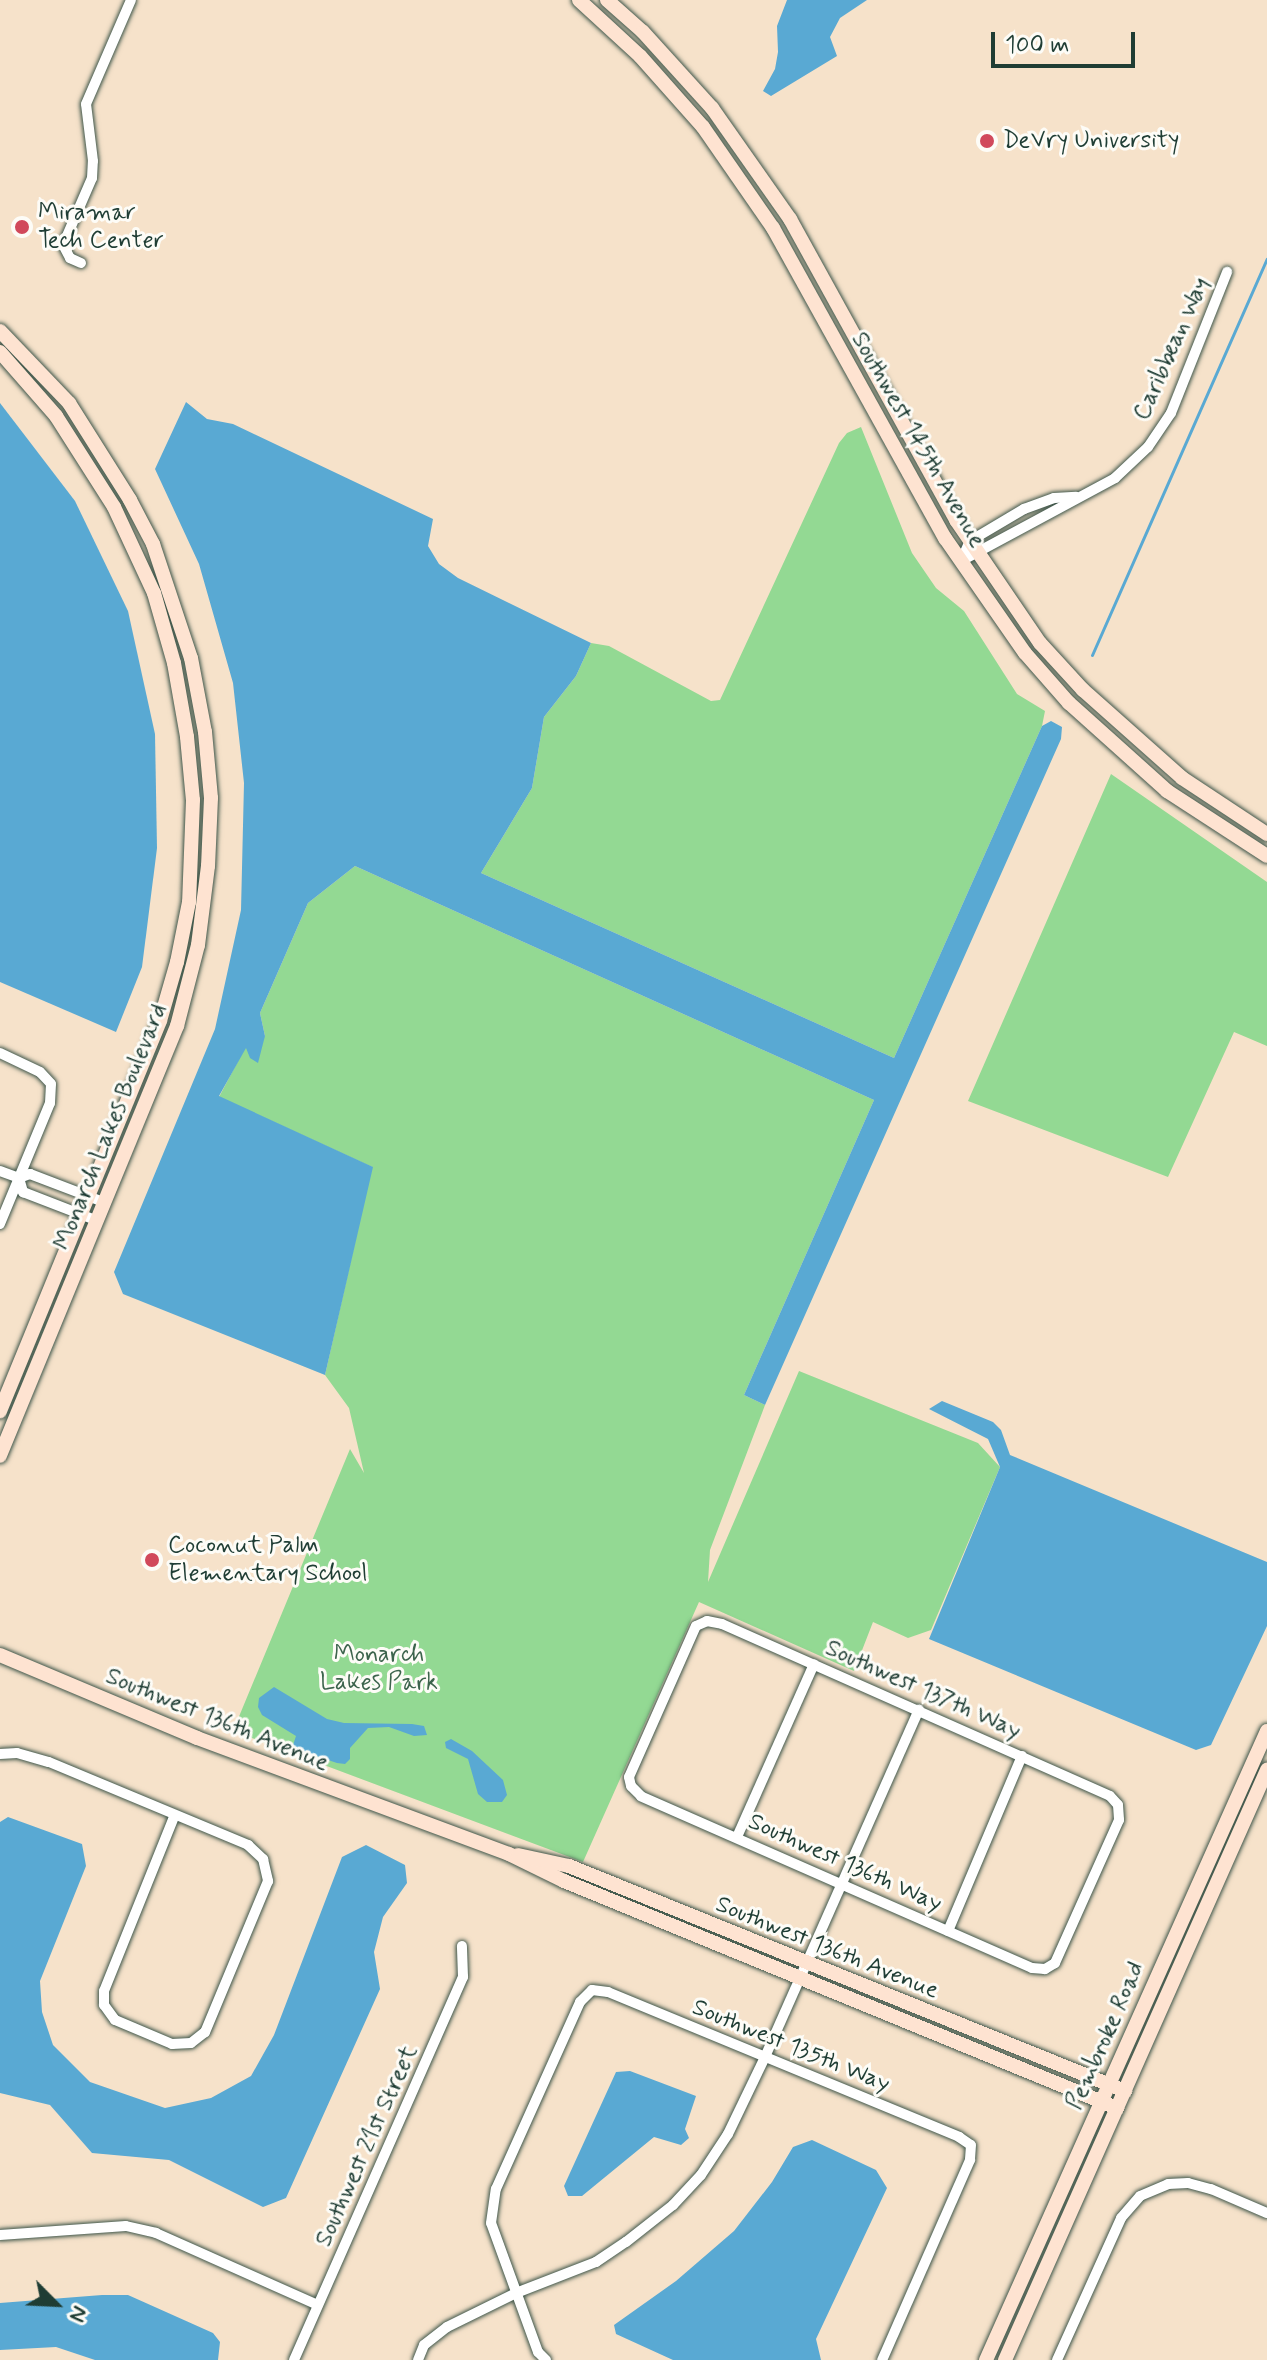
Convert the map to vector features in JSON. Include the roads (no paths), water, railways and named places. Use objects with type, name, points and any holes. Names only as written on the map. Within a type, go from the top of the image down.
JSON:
[{"type":"street","points":[[81,263],[70,258],[63,245],[92,178],[86,104],[131,0]]},
{"type":"street","name":"Southwest 145th Avenue","points":[[579,0],[640,56],[703,127],[773,228],[961,561],[1025,653],[1069,703],[1167,791],[1267,856]]},
{"type":"street","name":"Southwest 145th Avenue","points":[[607,0],[643,32],[712,108],[790,219],[974,547],[1040,643],[1083,690],[1182,778],[1267,834]]},
{"type":"street","name":"Caribbean Way","points":[[974,547],[1057,511],[1076,497],[1115,478],[1148,447],[1171,413],[1227,272]]},
{"type":"street","name":"Monarch Lakes Boulevard","points":[[0,331],[69,403],[130,500],[164,573],[194,673],[211,798],[208,866],[191,977],[177,1026],[0,1456]]},
{"type":"street","name":"Monarch Lakes Boulevard","points":[[0,352],[56,416],[114,507],[154,593],[174,663],[187,737],[193,800],[192,866],[177,962],[167,998],[138,1083],[0,1411]]},
{"type":"street","points":[[961,561],[974,547]]},
{"type":"street","points":[[145,1109],[147,1085],[176,1005],[167,998]]},
{"type":"street","points":[[0,1053],[40,1072],[51,1084],[50,1103],[0,1224]]},
{"type":"street","points":[[0,1171],[19,1178],[30,1174],[106,1203]]},
{"type":"street","points":[[19,1178],[23,1192],[98,1221]]},
{"type":"street","points":[[35,1197],[43,1179]]},
{"type":"street","name":"Southwest 137th Way","points":[[631,1786],[629,1777],[696,1626],[707,1621],[722,1624],[919,1710],[1110,1796],[1118,1805],[1119,1820],[1112,1838],[1055,1963],[1045,1969]]},
{"type":"street","name":"Southwest 136th Avenue","points":[[0,1655],[197,1738],[509,1854],[564,1881],[1117,2108]]},
{"type":"street","points":[[737,1837],[814,1664]]},
{"type":"street","points":[[418,2360],[424,2345],[447,2327],[516,2293],[596,2262],[673,2205],[701,2175],[728,2134],[765,2057],[919,1710]]},
{"type":"street","name":"Pembroke Road","points":[[986,2360],[1267,1731]]},
{"type":"street","points":[[0,1754],[17,1753],[49,1762],[174,1817],[248,1845],[263,1859],[268,1881],[205,2032],[191,2043],[172,2044],[115,2020],[104,2005],[104,1991],[174,1817]]},
{"type":"street","points":[[948,1931],[1022,1756]]},
{"type":"street","name":"Pembroke Road","points":[[1005,2360],[1267,1770]]},
{"type":"street","name":"Southwest 136th Way","points":[[631,1786],[641,1796],[1032,1968],[1045,1969]]},
{"type":"street","name":"Southwest 136th Avenue","points":[[509,1854],[569,1866],[1125,2091]]},
{"type":"street","name":"Southwest 21st Street","points":[[294,2360],[463,1977],[462,1946]]},
{"type":"street","name":"Southwest 135th Way","points":[[516,2293],[491,2223],[496,2189],[580,2002],[592,1990],[608,1992],[959,2137],[971,2145],[970,2160],[882,2360]]},
{"type":"street","points":[[1057,2360],[1121,2218],[1133,2201],[1155,2187],[1178,2183],[1199,2185],[1267,2213]]},
{"type":"street","points":[[0,2235],[126,2226],[156,2233],[318,2305]]},
{"type":"street","points":[[516,2293],[538,2352],[546,2360]]},
{"type":"water","points":[[787,0],[867,0],[840,18],[830,37],[837,56],[771,96],[763,91],[775,69],[777,26]]},
{"type":"water","points":[[186,402],[207,419],[233,424],[433,519],[428,546],[439,564],[458,578],[591,643],[576,676],[544,717],[532,788],[481,873],[894,1058],[1042,726],[1051,721],[1062,727],[1061,739],[765,1405],[744,1395],[874,1100],[355,866],[308,903],[260,1013],[265,1036],[258,1063],[250,1058],[246,1048],[219,1096],[373,1167],[325,1375],[123,1294],[114,1272],[215,1029],[241,910],[244,783],[233,683],[199,564],[155,469]]},
{"type":"water","points":[[0,403],[75,501],[128,611],[155,734],[157,848],[142,967],[116,1032],[0,982]]},
{"type":"water","points":[[942,1401],[993,1422],[1001,1430],[1010,1455],[1267,1562],[1267,1626],[1211,1745],[1196,1750],[929,1639],[1000,1467],[988,1439],[929,1409]]},
{"type":"water","points":[[274,1687],[327,1719],[344,1723],[412,1724],[424,1726],[427,1735],[414,1736],[389,1727],[368,1728],[350,1748],[350,1759],[345,1764],[337,1763],[292,1748],[296,1736],[262,1715],[258,1707],[259,1698]]},
{"type":"water","points":[[451,1739],[472,1751],[503,1780],[507,1795],[502,1802],[487,1802],[478,1794],[468,1759],[446,1748],[445,1742]]},
{"type":"water","points":[[8,1817],[82,1844],[86,1866],[40,1981],[42,2012],[53,2045],[90,2082],[165,2108],[211,2098],[251,2076],[274,2035],[342,1857],[366,1845],[405,1865],[407,1883],[383,1917],[374,1952],[380,1989],[286,2198],[263,2207],[169,2160],[92,2153],[50,2105],[0,2093],[0,1822]]},
{"type":"water","points":[[630,2071],[696,2096],[685,2129],[689,2138],[681,2145],[654,2137],[582,2196],[568,2196],[564,2186],[616,2072]]},
{"type":"water","points":[[812,2140],[876,2170],[887,2188],[816,2339],[821,2360],[673,2360],[616,2334],[614,2325],[676,2281],[734,2231],[772,2182],[793,2147]]},
{"type":"water","points":[[128,2295],[213,2333],[220,2342],[218,2360],[95,2360],[56,2347],[0,2350],[0,2303]]},
{"type":"waterway","points":[[1092,655],[1267,259]]},
{"type":"place","name":"DeVry University","points":[[987,141]]},
{"type":"place","name":"Miramar Tech Center","points":[[22,227]]},
{"type":"place","name":"Coconut Palm Elementary School","points":[[152,1560]]},
{"type":"park label","name":"Monarch Lakes Park","points":[[379,1669]]}]
